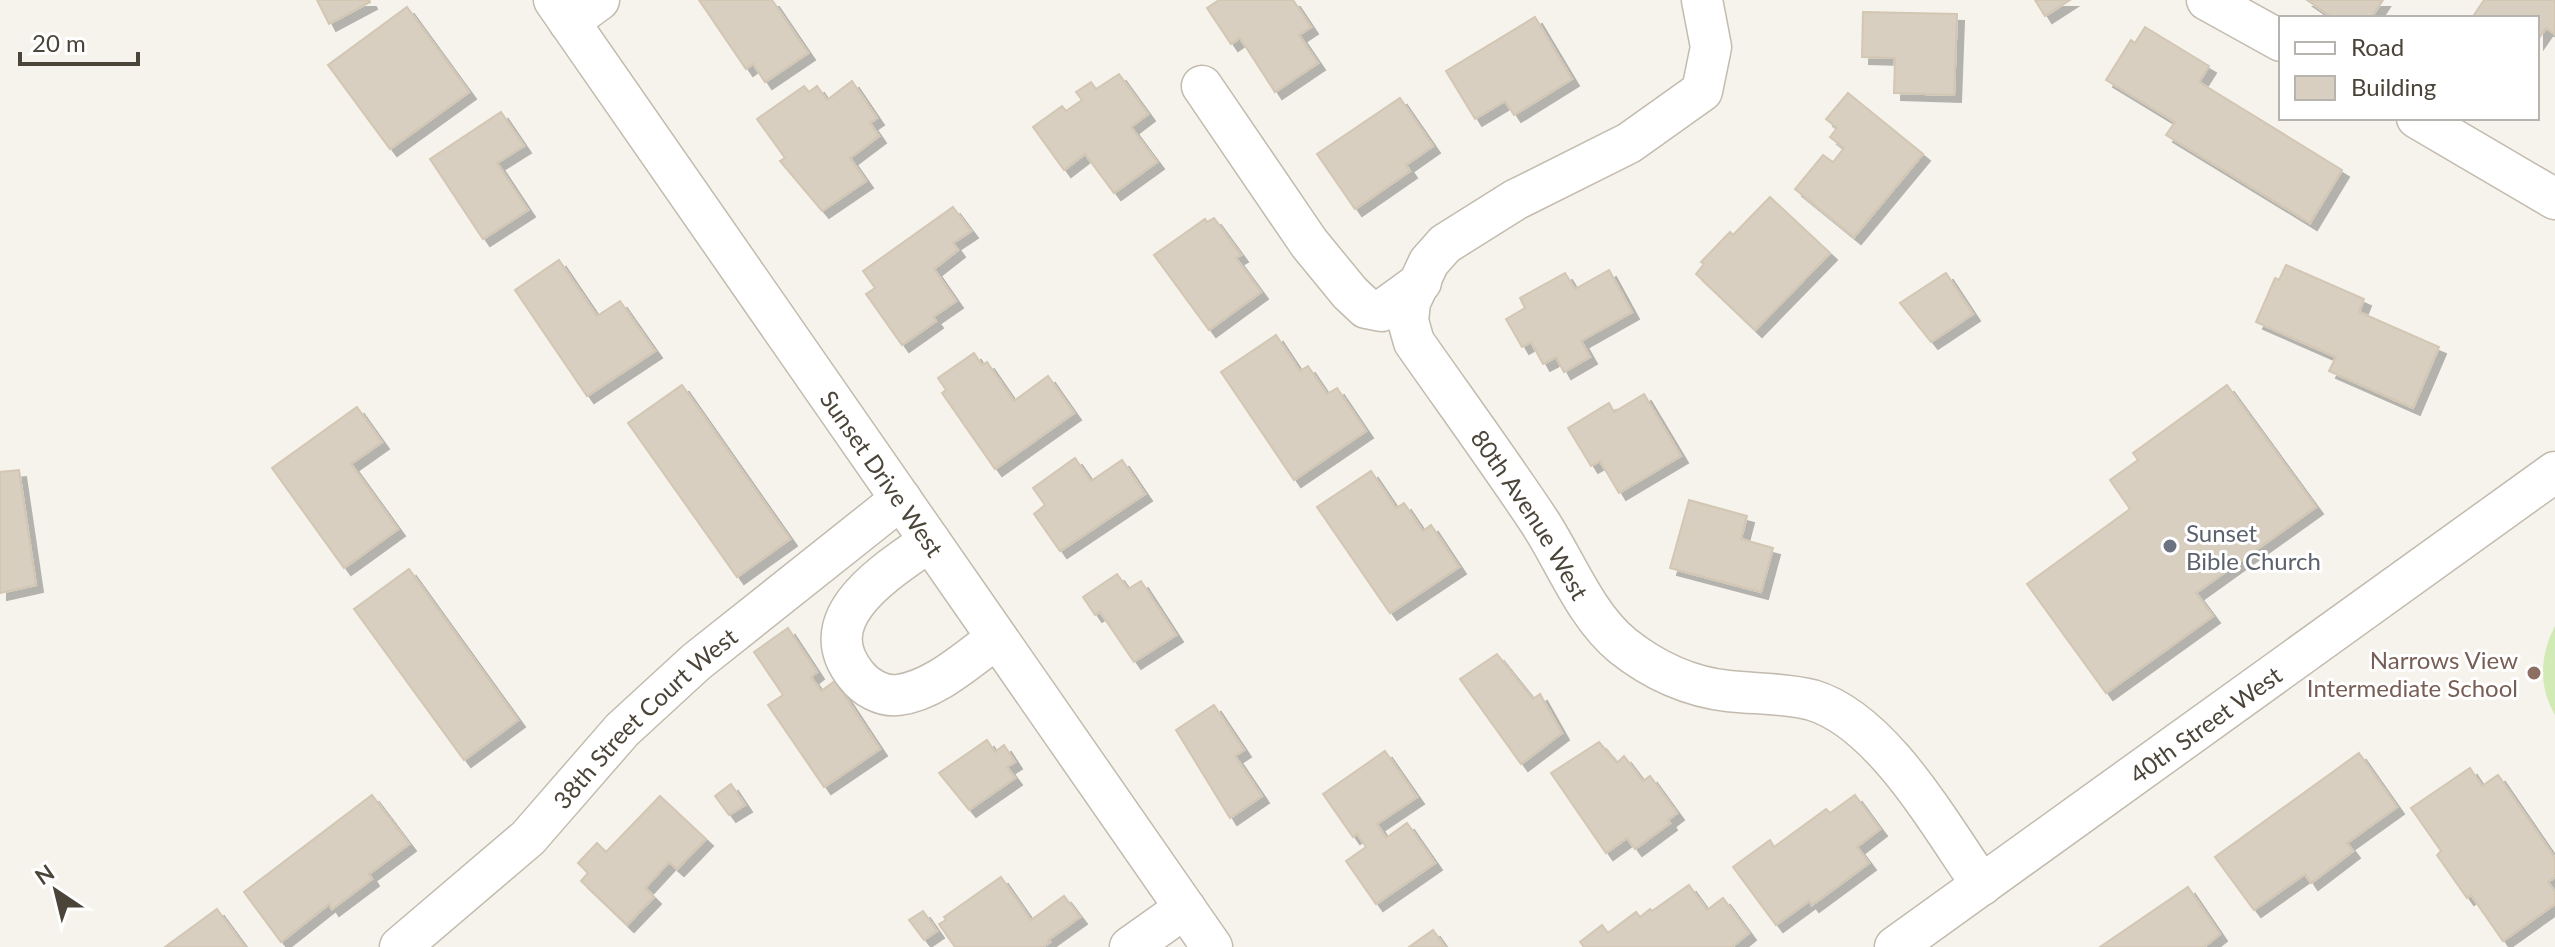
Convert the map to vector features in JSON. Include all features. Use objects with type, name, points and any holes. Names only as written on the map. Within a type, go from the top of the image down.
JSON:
[{"type":"street","points":[[1202,86],[1309,243],[1366,308],[1381,311],[1421,282],[1429,262],[1445,244],[1515,200],[1629,143],[1702,91],[1711,47],[1702,0]]},
{"type":"street","points":[[2207,0],[2279,40]]},
{"type":"street","name":"Sunset Drive West","points":[[574,7],[901,499],[1212,947]]},
{"type":"street","points":[[2420,120],[2555,199]]},
{"type":"street","name":"80th Avenue West","points":[[1421,282],[1410,302],[1408,321],[1414,342],[1540,522],[1582,594],[1620,644],[1647,664],[1692,685],[1813,701],[1840,714],[1882,749],[1903,774],[1982,885]]},
{"type":"street","name":"40th Street West","points":[[1915,941],[1982,885],[2555,472]]},
{"type":"street","name":"38th Street Court West","points":[[400,947],[528,838],[622,730],[696,662],[901,499]]},
{"type":"street","points":[[930,541],[874,582],[854,604],[840,631],[843,652],[856,675],[875,691],[896,696],[921,689],[997,638]]},
{"type":"street","points":[[1130,947],[1185,908]]},
{"type":"green space","points":[[2555,626],[2555,715],[2546,693],[2543,670],[2546,648]]},
{"type":"building","points":[[317,0],[369,0],[370,2],[329,24]]},
{"type":"building","points":[[699,0],[772,0],[808,53],[765,82],[753,64],[746,69]]},
{"type":"building","points":[[1219,0],[1293,0],[1311,27],[1299,35],[1318,63],[1275,92],[1240,38],[1231,44],[1207,8]]},
{"type":"building","points":[[2035,0],[2070,0],[2045,16]]},
{"type":"building","points":[[2307,0],[2383,0],[2372,16],[2330,16]]},
{"type":"building","points":[[2484,0],[2555,0],[2555,34],[2546,28],[2539,38],[2539,16],[2473,16]]},
{"type":"building","points":[[407,7],[469,92],[390,149],[328,65]]},
{"type":"building","points":[[1863,12],[1957,14],[1954,95],[1894,93],[1895,58],[1862,57]]},
{"type":"building","points":[[1535,17],[1572,79],[1514,115],[1505,101],[1475,119],[1446,71]]},
{"type":"building","points":[[2145,27],[2209,66],[2199,82],[2342,170],[2310,223],[2166,135],[2175,122],[2106,80],[2131,40],[2135,43]]},
{"type":"building","points":[[1119,74],[1148,114],[1131,127],[1157,162],[1114,193],[1085,154],[1064,170],[1033,127],[1062,106],[1066,111],[1082,100],[1076,92],[1091,82],[1096,89]]},
{"type":"building","points":[[852,81],[877,118],[870,123],[879,136],[850,158],[866,181],[822,211],[780,161],[785,158],[757,119],[804,86],[809,92],[817,86],[827,100]]},
{"type":"building","points":[[1848,93],[1923,154],[1854,237],[1795,189],[1823,155],[1833,162],[1844,148],[1830,137],[1837,128],[1826,119]]},
{"type":"building","points":[[1400,98],[1433,146],[1406,165],[1410,171],[1355,209],[1317,154]]},
{"type":"building","points":[[501,112],[524,146],[497,163],[528,210],[483,239],[430,159]]},
{"type":"building","points":[[1770,197],[1830,253],[1755,330],[1696,274],[1704,264],[1701,262]]},
{"type":"building","points":[[953,207],[971,231],[953,243],[958,250],[934,269],[956,301],[933,317],[936,321],[902,345],[866,294],[875,288],[863,271]]},
{"type":"building","points":[[1214,218],[1241,255],[1236,258],[1261,292],[1209,330],[1154,255],[1205,219],[1207,222]]},
{"type":"building","points":[[559,260],[597,316],[620,301],[655,351],[587,396],[515,290]]},
{"type":"building","points":[[2286,265],[2364,299],[2359,312],[2439,347],[2413,408],[2329,371],[2336,357],[2256,322],[2275,278],[2279,280]]},
{"type":"building","points":[[1609,270],[1632,312],[1581,341],[1590,357],[1564,372],[1556,357],[1543,364],[1531,342],[1522,347],[1506,319],[1525,308],[1520,298],[1565,273],[1575,289]]},
{"type":"building","points":[[1946,273],[1973,314],[1931,342],[1900,303]]},
{"type":"building","points":[[1276,335],[1300,371],[1308,366],[1327,394],[1337,388],[1366,431],[1294,480],[1221,372]]},
{"type":"building","points":[[974,353],[982,365],[987,362],[1014,401],[1048,376],[1074,413],[995,469],[942,393],[946,390],[938,378]]},
{"type":"building","points":[[682,385],[790,539],[737,577],[628,423]]},
{"type":"building","name":"Sunset Bible Church","points":[[2227,385],[2316,507],[2196,593],[2213,616],[2106,693],[2027,584],[2130,509],[2110,480],[2138,460],[2133,453]]},
{"type":"building","points":[[1644,394],[1681,456],[1619,493],[1600,461],[1591,466],[1568,428],[1609,403],[1614,412]]},
{"type":"building","points":[[357,407],[382,442],[351,464],[398,529],[344,568],[272,468]]},
{"type":"building","points":[[1075,458],[1091,481],[1122,460],[1145,494],[1060,551],[1034,514],[1045,505],[1033,488]]},
{"type":"building","points":[[19,470],[36,585],[0,593],[0,472]]},
{"type":"building","points":[[1371,471],[1396,508],[1404,503],[1423,531],[1431,525],[1459,567],[1390,613],[1317,507]]},
{"type":"building","points":[[1689,500],[1747,516],[1741,539],[1773,548],[1761,592],[1670,568]]},
{"type":"building","points":[[409,569],[518,720],[464,760],[354,609]]},
{"type":"building","points":[[1117,574],[1128,589],[1141,581],[1176,635],[1134,662],[1100,612],[1095,615],[1083,597]]},
{"type":"building","points":[[788,628],[817,672],[811,677],[821,691],[835,681],[880,749],[824,787],[768,705],[783,695],[754,652]]},
{"type":"building","points":[[1497,654],[1533,699],[1540,694],[1562,733],[1521,764],[1460,679]]},
{"type":"building","points":[[1214,705],[1244,750],[1235,756],[1262,796],[1230,818],[1176,730]]},
{"type":"building","points":[[987,740],[995,752],[1004,745],[1015,762],[1007,767],[1015,778],[969,810],[939,773]]},
{"type":"building","points":[[1599,742],[1617,763],[1624,756],[1643,781],[1650,776],[1677,813],[1668,820],[1670,823],[1635,849],[1627,838],[1606,853],[1551,773]]},
{"type":"building","points":[[1385,751],[1417,797],[1377,824],[1386,838],[1407,823],[1435,863],[1376,904],[1346,861],[1366,847],[1357,834],[1353,837],[1323,794]]},
{"type":"building","points":[[2359,753],[2397,807],[2347,843],[2353,851],[2311,883],[2305,874],[2254,910],[2215,857]]},
{"type":"building","points":[[2470,768],[2482,786],[2498,775],[2555,858],[2555,877],[2548,882],[2555,892],[2555,904],[2503,941],[2471,895],[2467,898],[2437,855],[2441,851],[2411,808]]},
{"type":"building","points":[[731,784],[745,805],[729,815],[715,796]]},
{"type":"building","points":[[372,795],[409,844],[369,874],[372,879],[332,909],[329,904],[281,942],[244,892]]},
{"type":"building","points":[[1855,795],[1880,829],[1857,847],[1869,863],[1812,905],[1809,901],[1776,925],[1733,867],[1770,840],[1774,847],[1826,809],[1830,813]]},
{"type":"building","points":[[660,796],[706,839],[677,869],[669,862],[645,888],[654,897],[627,925],[581,881],[588,873],[578,863],[597,843],[606,852]]},
{"type":"building","points":[[1001,877],[1031,920],[1064,896],[1080,917],[1043,947],[955,947],[939,924],[946,920],[944,917]]},
{"type":"building","points":[[1689,885],[1707,910],[1723,898],[1749,933],[1732,947],[1584,947],[1580,942],[1602,925],[1608,933],[1636,912],[1640,917],[1650,909],[1652,911]]},
{"type":"building","points":[[2188,887],[2220,934],[2204,947],[2100,947]]},
{"type":"building","points":[[217,909],[245,947],[165,947]]},
{"type":"building","points":[[923,911],[937,931],[924,940],[909,920]]},
{"type":"building","points":[[1433,930],[1445,947],[1409,947]]},
{"type":"place","name":"Sunset Bible Church","points":[[2170,546]]},
{"type":"place","name":"Narrows View Intermediate School","points":[[2534,673]]}]
